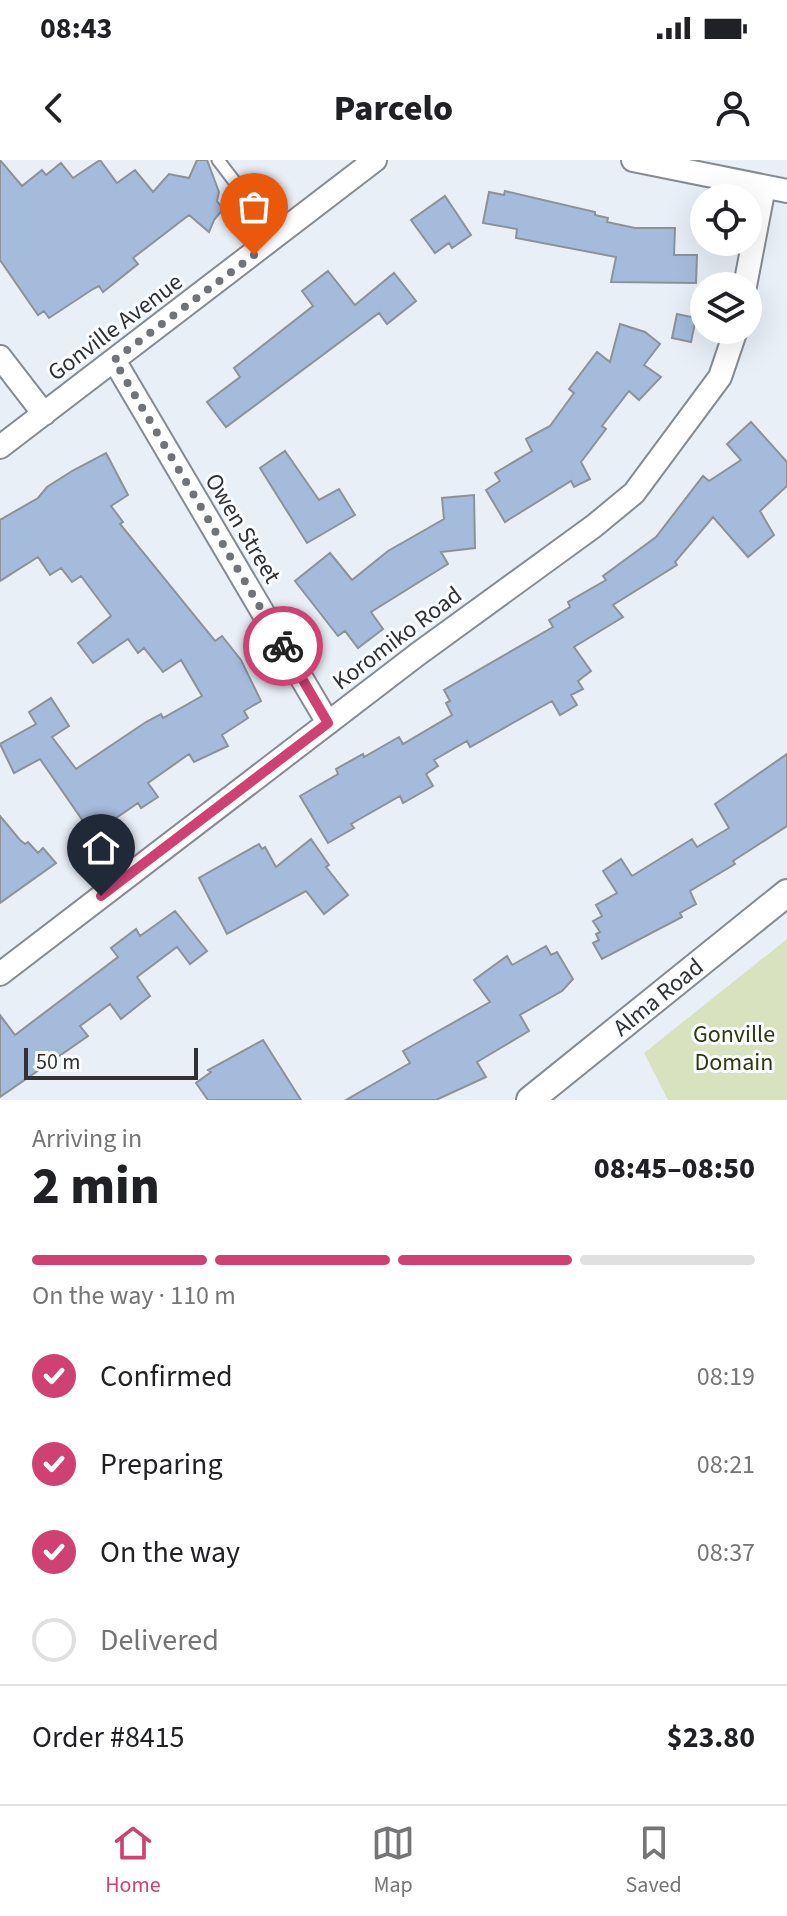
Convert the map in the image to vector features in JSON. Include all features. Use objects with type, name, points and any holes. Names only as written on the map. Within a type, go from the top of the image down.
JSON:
[{"type":"street","name":"Gonville Avenue","points":[[0,447],[375,160]]},
{"type":"street","points":[[633,160],[787,191]]},
{"type":"street","points":[[748,272],[764,187]]},
{"type":"street","name":"Koromiko Road","points":[[0,974],[634,493],[720,377],[731,344]]},
{"type":"street","points":[[0,357],[44,414]]},
{"type":"street","name":"Owen Street","points":[[114,360],[328,723]]},
{"type":"street","name":"Alma Road","points":[[530,1100],[787,893]]},
{"type":"lane","points":[[218,160],[277,237]]},
{"type":"green space","name":"Gonville Domain","points":[[787,939],[787,1100],[668,1100],[644,1053]]},
{"type":"building","points":[[0,160],[22,186],[42,170],[46,175],[61,163],[73,178],[100,160],[117,183],[135,170],[153,192],[169,174],[189,178],[197,160],[207,160],[219,192],[217,201],[223,209],[209,232],[189,215],[133,258],[138,264],[103,292],[99,286],[49,318],[44,311],[38,315],[0,260]]},
{"type":"building","points":[[505,191],[595,212],[595,215],[608,218],[607,222],[635,228],[675,228],[674,255],[697,256],[696,272],[690,272],[690,283],[611,282],[616,257],[516,238],[517,229],[483,223],[489,192],[504,195]]},
{"type":"building","points":[[445,196],[471,235],[452,248],[449,243],[435,253],[411,220]]},
{"type":"building","points":[[328,271],[355,305],[394,273],[416,301],[387,324],[379,313],[226,427],[207,402],[240,377],[234,368],[313,306],[302,291]]},
{"type":"building","points":[[677,314],[690,317],[690,342],[672,338]]},
{"type":"building","points":[[620,324],[645,332],[660,344],[644,365],[661,377],[639,400],[629,391],[602,426],[606,429],[581,462],[590,479],[574,487],[571,481],[505,522],[486,490],[500,481],[495,473],[532,451],[526,439],[550,426],[574,393],[569,389],[597,352],[610,362]]},
{"type":"building","points":[[751,422],[787,462],[787,486],[760,511],[774,535],[748,557],[713,517],[675,562],[677,565],[613,605],[623,617],[574,647],[591,671],[578,681],[583,689],[571,695],[577,705],[560,715],[552,701],[470,747],[467,741],[434,760],[438,766],[426,774],[433,786],[403,803],[400,796],[351,824],[354,828],[328,843],[300,796],[338,774],[336,769],[363,754],[364,757],[399,737],[403,744],[452,715],[444,690],[553,627],[549,620],[570,607],[568,602],[606,580],[603,576],[656,537],[703,476],[709,481],[741,460],[727,444]]},
{"type":"building","points":[[285,451],[319,500],[339,489],[355,515],[307,543],[260,468]]},
{"type":"building","points":[[106,453],[128,495],[111,506],[123,522],[120,524],[215,641],[222,636],[241,660],[261,701],[244,711],[248,718],[222,735],[228,746],[194,762],[189,754],[148,783],[158,797],[141,808],[138,803],[103,827],[100,824],[90,831],[40,759],[14,773],[0,744],[36,724],[29,712],[51,698],[69,726],[52,737],[76,769],[146,722],[161,714],[163,718],[202,696],[181,660],[163,672],[144,648],[138,653],[128,639],[93,663],[78,643],[111,616],[81,576],[72,582],[61,568],[50,575],[38,557],[0,581],[0,520],[38,498],[47,487],[72,471]]},
{"type":"building","points":[[474,495],[475,548],[441,552],[448,564],[371,612],[383,629],[358,648],[345,631],[338,636],[295,581],[330,553],[352,580],[388,551],[444,519],[442,498]]},
{"type":"building","points":[[787,754],[787,826],[733,861],[735,864],[690,891],[696,904],[680,913],[682,917],[602,959],[593,943],[599,940],[596,934],[600,932],[593,921],[602,916],[596,905],[617,893],[603,871],[621,859],[632,876],[692,839],[697,847],[729,828],[715,804]]},
{"type":"building","points":[[0,816],[20,840],[25,844],[28,842],[38,853],[43,848],[56,863],[0,903]]},
{"type":"building","points":[[311,839],[329,865],[326,867],[348,895],[324,914],[306,891],[227,934],[199,878],[259,844],[262,849],[265,847],[276,867]]},
{"type":"building","points":[[175,911],[207,951],[190,964],[177,947],[137,977],[150,996],[121,1019],[110,1004],[80,1026],[88,1036],[0,1097],[0,1015],[15,1035],[118,957],[111,948],[136,929],[140,936]]},
{"type":"building","points":[[546,946],[551,955],[557,952],[573,979],[562,991],[520,1015],[529,1031],[477,1062],[486,1077],[436,1100],[346,1100],[410,1063],[403,1051],[490,1002],[474,980],[507,956],[512,965]]},
{"type":"building","points":[[263,1040],[301,1100],[208,1100],[196,1083],[211,1072],[208,1070]]},
{"type":"way so far","points":[[254,255],[114,360],[283,646]]},
{"type":"route","points":[[101,896],[328,723],[283,646]]}]
